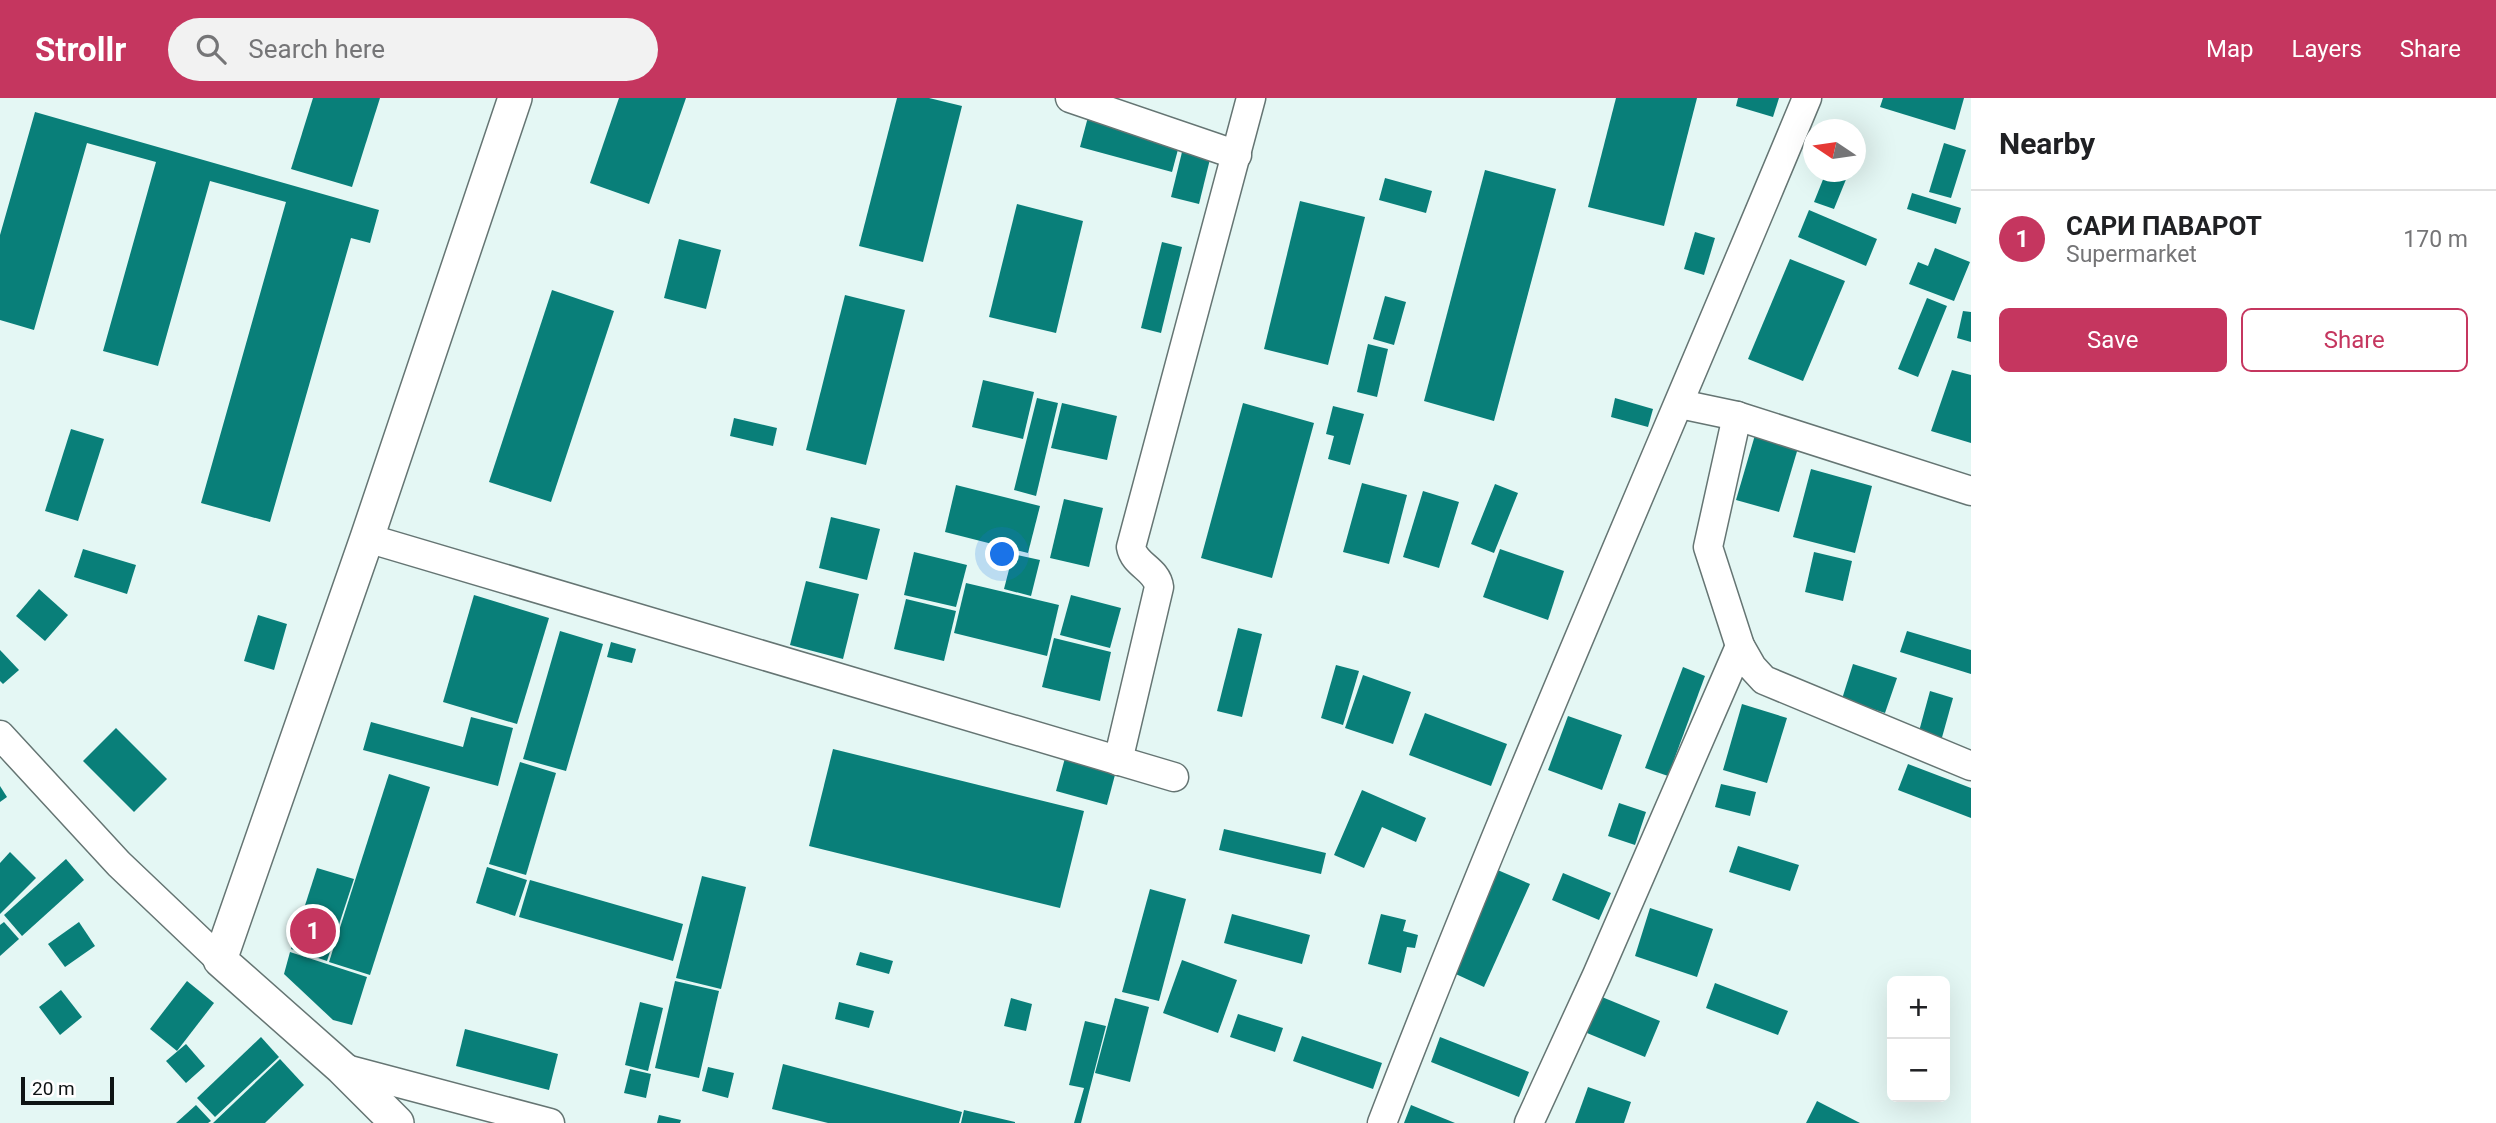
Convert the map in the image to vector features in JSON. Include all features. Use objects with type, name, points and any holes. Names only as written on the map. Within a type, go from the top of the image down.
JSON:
[{"type":"street","points":[[220,960],[367,538],[515,98]]},
{"type":"street","points":[[1070,98],[1237,155]]},
{"type":"street","points":[[1118,761],[1159,587],[1158,579],[1135,558],[1131,547],[1251,98]]},
{"type":"street","points":[[1382,1123],[1487,857],[1807,98]]},
{"type":"street","points":[[1680,404],[1737,416],[1971,491]]},
{"type":"street","points":[[1737,416],[1708,547],[1740,646],[1752,667],[1764,680],[1971,766]]},
{"type":"street","points":[[367,538],[1174,777]]},
{"type":"street","points":[[1529,1123],[1597,975],[1740,646]]},
{"type":"street","points":[[0,735],[119,864],[220,960],[342,1068],[397,1123]]},
{"type":"street","points":[[342,1068],[550,1123]]},
{"type":"building","points":[[313,98],[380,98],[352,187],[291,169]]},
{"type":"building","points":[[619,98],[686,98],[649,204],[590,183]]},
{"type":"building","points":[[897,98],[929,98],[962,106],[923,262],[859,246]]},
{"type":"building","points":[[1616,98],[1697,98],[1664,226],[1588,207]]},
{"type":"building","points":[[1738,98],[1779,98],[1773,117],[1736,106]]},
{"type":"building","points":[[1883,98],[1964,98],[1955,130],[1880,107]]},
{"type":"building","points":[[35,112],[379,210],[370,243],[351,238],[270,522],[201,503],[286,202],[210,181],[158,366],[103,351],[156,162],[87,143],[34,330],[0,320],[0,235]]},
{"type":"building","points":[[1088,117],[1180,142],[1172,172],[1080,147]]},
{"type":"building","points":[[1944,143],[1966,150],[1951,198],[1929,192]]},
{"type":"building","points":[[1183,148],[1211,155],[1199,204],[1171,197]]},
{"type":"building","points":[[1485,170],[1556,189],[1494,421],[1424,401]]},
{"type":"building","points":[[1385,178],[1432,191],[1426,213],[1379,200]]},
{"type":"building","points":[[1822,182],[1845,182],[1834,209],[1814,202]]},
{"type":"building","points":[[1912,193],[1961,208],[1956,224],[1907,209]]},
{"type":"building","points":[[1300,201],[1365,217],[1328,365],[1264,349]]},
{"type":"building","points":[[1017,204],[1083,221],[1056,333],[989,317]]},
{"type":"building","points":[[1809,210],[1877,239],[1866,266],[1798,237]]},
{"type":"building","points":[[1695,232],[1715,238],[1704,275],[1684,269]]},
{"type":"building","points":[[679,239],[721,250],[706,309],[664,298]]},
{"type":"building","points":[[1162,242],[1182,247],[1161,333],[1141,328]]},
{"type":"building","points":[[1935,248],[1970,262],[1954,301],[1909,284],[1918,262],[1928,266]]},
{"type":"building","points":[[1790,259],[1845,281],[1803,381],[1748,359]]},
{"type":"building","points":[[552,290],[614,311],[551,502],[489,482]]},
{"type":"building","points":[[845,295],[905,310],[866,465],[806,450]]},
{"type":"building","points":[[1385,296],[1406,302],[1394,345],[1373,339]]},
{"type":"building","points":[[1927,298],[1947,306],[1918,377],[1898,369]]},
{"type":"building","points":[[1963,311],[1971,312],[1971,342],[1957,338]]},
{"type":"building","points":[[1368,344],[1388,349],[1377,397],[1357,392]]},
{"type":"building","points":[[1952,370],[1971,375],[1971,443],[1931,431]]},
{"type":"building","points":[[983,380],[1034,392],[1023,439],[972,427]]},
{"type":"building","points":[[1037,398],[1058,403],[1036,496],[1014,490]]},
{"type":"building","points":[[1615,398],[1653,409],[1648,427],[1611,417]]},
{"type":"building","points":[[1062,403],[1117,416],[1107,460],[1051,448]]},
{"type":"building","points":[[1243,403],[1314,423],[1272,578],[1201,558]]},
{"type":"building","points":[[1333,406],[1364,414],[1350,465],[1328,459],[1334,436],[1326,434]]},
{"type":"building","points":[[734,418],[777,428],[773,446],[730,436]]},
{"type":"building","points":[[71,429],[104,439],[78,521],[45,511]]},
{"type":"building","points":[[1755,435],[1798,448],[1779,512],[1736,500]]},
{"type":"building","points":[[1811,469],[1872,486],[1855,553],[1793,537]]},
{"type":"building","points":[[1362,483],[1407,495],[1389,564],[1343,552]]},
{"type":"building","points":[[1495,484],[1518,493],[1494,553],[1471,544]]},
{"type":"building","points":[[956,485],[1040,506],[1028,553],[945,532]]},
{"type":"building","points":[[1423,491],[1459,502],[1439,568],[1403,557]]},
{"type":"building","points":[[1064,499],[1103,508],[1089,567],[1050,558]]},
{"type":"building","points":[[831,517],[880,529],[867,580],[819,568]]},
{"type":"building","points":[[83,549],[136,565],[127,594],[74,577]]},
{"type":"building","points":[[1500,549],[1564,571],[1548,620],[1483,597]]},
{"type":"building","points":[[914,552],[967,565],[956,607],[904,595]]},
{"type":"building","points":[[1814,552],[1852,561],[1843,601],[1805,592]]},
{"type":"building","points":[[1013,554],[1040,560],[1031,596],[1004,589]]},
{"type":"building","points":[[806,581],[859,594],[843,659],[790,645]]},
{"type":"building","points":[[966,583],[1059,605],[1047,656],[954,633]]},
{"type":"building","points":[[39,589],[68,615],[45,641],[16,616]]},
{"type":"building","points":[[474,595],[549,618],[517,724],[443,702]]},
{"type":"building","points":[[1071,595],[1121,608],[1110,648],[1060,635]]},
{"type":"building","points":[[906,599],[956,611],[944,661],[894,649]]},
{"type":"building","points":[[258,615],[287,624],[274,670],[244,661]]},
{"type":"building","points":[[1238,628],[1262,634],[1242,717],[1217,711]]},
{"type":"building","points":[[560,631],[603,644],[566,771],[523,759]]},
{"type":"building","points":[[1907,631],[1971,650],[1971,674],[1900,652]]},
{"type":"building","points":[[1054,638],[1111,652],[1100,701],[1042,687]]},
{"type":"building","points":[[611,642],[636,649],[632,663],[607,657]]},
{"type":"building","points":[[0,650],[19,670],[3,684],[0,681]]},
{"type":"building","points":[[1853,664],[1897,678],[1885,713],[1842,699]]},
{"type":"building","points":[[1336,665],[1359,671],[1343,725],[1321,718]]},
{"type":"building","points":[[1683,667],[1705,676],[1668,776],[1645,768]]},
{"type":"building","points":[[1363,675],[1411,692],[1393,744],[1345,728]]},
{"type":"building","points":[[1930,691],[1953,698],[1941,741],[1918,735]]},
{"type":"building","points":[[1742,704],[1787,718],[1767,783],[1723,770]]},
{"type":"building","points":[[1425,713],[1507,744],[1491,786],[1409,755]]},
{"type":"building","points":[[1568,716],[1622,735],[1602,790],[1548,770]]},
{"type":"building","points":[[471,717],[513,728],[498,786],[363,750],[371,722],[463,747]]},
{"type":"building","points":[[116,728],[167,779],[134,812],[83,761]]},
{"type":"building","points":[[833,749],[1084,811],[1060,908],[809,846]]},
{"type":"building","points":[[1065,758],[1116,771],[1107,805],[1056,791]]},
{"type":"building","points":[[520,762],[556,773],[526,875],[489,864]]},
{"type":"building","points":[[1908,764],[1971,788],[1971,818],[1898,790]]},
{"type":"building","points":[[389,774],[430,787],[370,975],[329,962]]},
{"type":"building","points":[[1721,784],[1756,792],[1750,816],[1715,807]]},
{"type":"building","points":[[0,786],[7,797],[0,802]]},
{"type":"building","points":[[1362,790],[1426,818],[1416,842],[1382,827],[1364,868],[1334,855]]},
{"type":"building","points":[[1619,803],[1646,812],[1635,845],[1608,836]]},
{"type":"building","points":[[1224,829],[1326,853],[1321,874],[1219,850]]},
{"type":"building","points":[[1738,846],[1799,865],[1790,891],[1729,872]]},
{"type":"building","points":[[10,852],[36,878],[0,914],[0,863]]},
{"type":"building","points":[[66,859],[84,880],[22,936],[4,915]]},
{"type":"building","points":[[487,867],[527,880],[515,916],[476,903]]},
{"type":"building","points":[[317,868],[354,879],[327,961],[291,949]]},
{"type":"building","points":[[1493,868],[1530,884],[1484,987],[1447,970]]},
{"type":"building","points":[[1563,873],[1611,893],[1599,920],[1552,900]]},
{"type":"building","points":[[702,876],[746,887],[721,989],[676,978]]},
{"type":"building","points":[[530,880],[683,924],[673,961],[519,917]]},
{"type":"building","points":[[1150,889],[1186,899],[1159,1001],[1122,992]]},
{"type":"building","points":[[1650,908],[1713,929],[1697,977],[1635,956]]},
{"type":"building","points":[[1232,914],[1310,935],[1302,964],[1224,943]]},
{"type":"building","points":[[1381,914],[1406,920],[1403,931],[1418,935],[1415,948],[1407,947],[1401,973],[1368,964]]},
{"type":"building","points":[[4,922],[19,939],[0,956],[0,925]]},
{"type":"building","points":[[79,922],[95,946],[65,967],[48,944]]},
{"type":"building","points":[[290,952],[367,977],[352,1025],[333,1020],[284,974]]},
{"type":"building","points":[[860,952],[893,961],[889,974],[856,965]]},
{"type":"building","points":[[1182,960],[1237,980],[1218,1033],[1163,1013]]},
{"type":"building","points":[[187,981],[214,1003],[177,1051],[150,1029]]},
{"type":"building","points":[[675,981],[719,991],[699,1078],[655,1068]]},
{"type":"building","points":[[1715,983],[1788,1011],[1778,1035],[1706,1008]]},
{"type":"building","points":[[61,990],[82,1017],[60,1035],[39,1007]]},
{"type":"building","points":[[1602,997],[1660,1021],[1645,1057],[1587,1033]]},
{"type":"building","points":[[1011,998],[1032,1004],[1026,1031],[1004,1026]]},
{"type":"building","points":[[1115,998],[1149,1007],[1130,1082],[1095,1073]]},
{"type":"building","points":[[640,1002],[663,1008],[648,1071],[625,1065]]},
{"type":"building","points":[[839,1002],[874,1011],[869,1028],[835,1019]]},
{"type":"building","points":[[1238,1014],[1283,1028],[1275,1052],[1230,1037]]},
{"type":"building","points":[[1085,1021],[1106,1026],[1081,1123],[1074,1123],[1084,1088],[1069,1085]]},
{"type":"building","points":[[465,1029],[558,1054],[549,1090],[456,1066]]},
{"type":"building","points":[[1302,1036],[1382,1063],[1373,1089],[1293,1061]]},
{"type":"building","points":[[261,1037],[279,1057],[215,1117],[197,1098]]},
{"type":"building","points":[[1440,1037],[1529,1072],[1519,1097],[1431,1062]]},
{"type":"building","points":[[186,1044],[205,1066],[186,1083],[166,1061]]},
{"type":"building","points":[[280,1059],[304,1085],[265,1123],[213,1123]]},
{"type":"building","points":[[783,1064],[962,1112],[959,1123],[828,1123],[772,1109]]},
{"type":"building","points":[[708,1067],[734,1073],[728,1098],[702,1091]]},
{"type":"building","points":[[630,1069],[651,1074],[646,1098],[624,1093]]},
{"type":"building","points":[[1588,1087],[1631,1102],[1624,1123],[1575,1123]]},
{"type":"building","points":[[1817,1101],[1860,1123],[1806,1123]]},
{"type":"building","points":[[196,1105],[211,1121],[176,1123]]},
{"type":"building","points":[[1411,1105],[1455,1123],[1404,1123]]},
{"type":"building","points":[[964,1110],[1015,1122],[1015,1123],[961,1123]]},
{"type":"building","points":[[659,1115],[681,1120],[680,1123],[657,1123]]},
{"type":"place","name":"САРИ ПАВАРОТ","points":[[313,931]]}]
